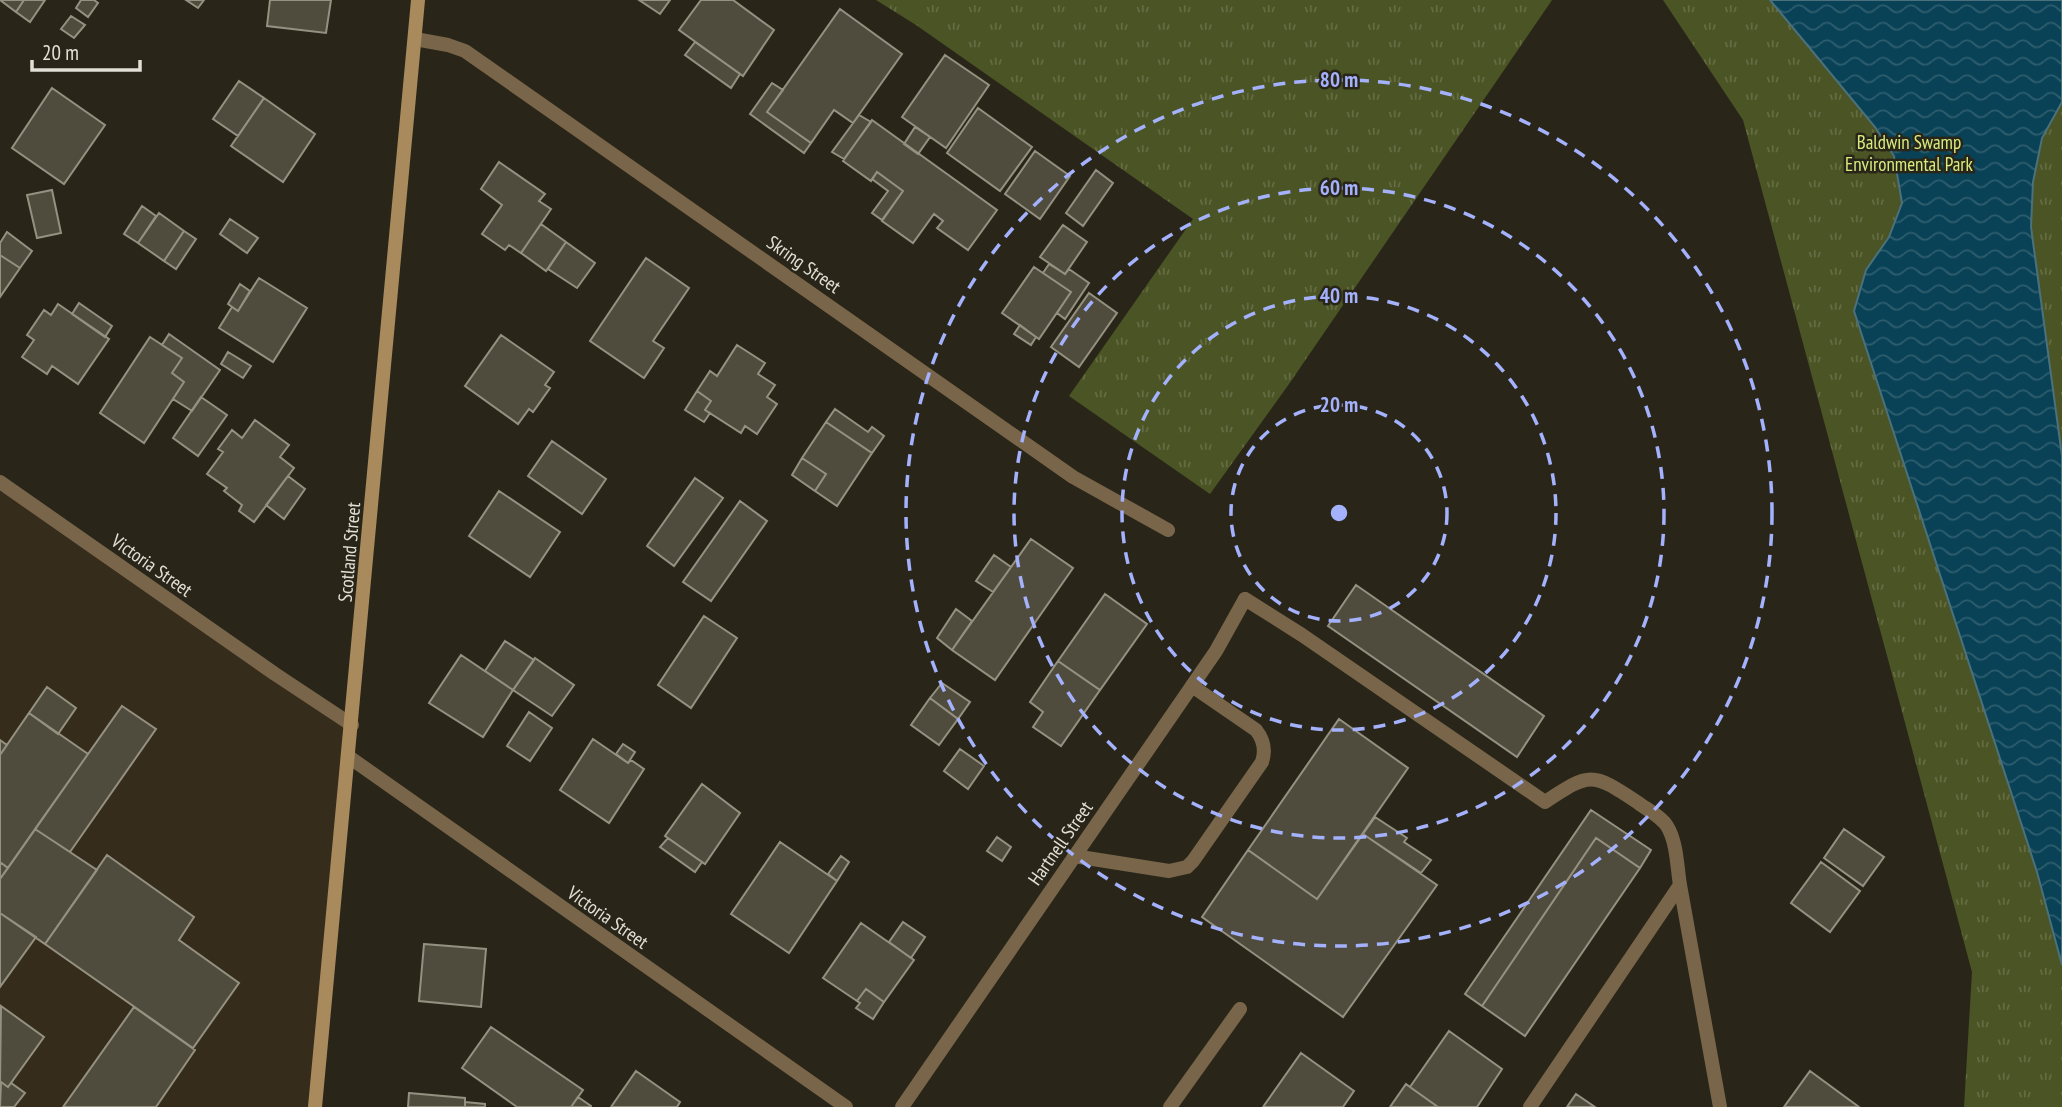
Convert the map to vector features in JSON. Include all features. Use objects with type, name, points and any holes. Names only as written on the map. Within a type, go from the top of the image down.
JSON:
[{"type":"street","name":"Scotland Street","points":[[315,1107],[418,0]]},
{"type":"street","name":"Skring Street","points":[[415,39],[448,45],[481,61],[1073,477],[1168,530]]},
{"type":"street","name":"Victoria Street","points":[[0,482],[352,725]]},
{"type":"street","name":"Hartnell Street","points":[[902,1107],[1216,651],[1245,599],[1302,635],[1545,802],[1573,783],[1586,779],[1609,783],[1667,826],[1680,885]]},
{"type":"street","points":[[1074,856],[1169,871],[1186,867],[1194,861],[1255,773],[1265,754],[1261,736],[1256,730],[1192,686]]},
{"type":"street","name":"Victoria Street","points":[[349,757],[846,1107]]},
{"type":"street","points":[[1530,1107],[1680,885]]},
{"type":"street","points":[[1680,885],[1720,1107]]},
{"type":"street","points":[[1170,1107],[1240,1009]]},
{"type":"shaded area","points":[[0,476],[355,723],[318,1107],[0,1107]]},
{"type":"green space","points":[[876,0],[1552,0],[1289,384],[1210,494],[1069,396],[1193,219],[916,25]]},
{"type":"green space","name":"Baldwin Swamp Environmental Park","points":[[1663,0],[2062,0],[2062,1107],[1964,1107],[1972,972],[1743,120]]},
{"type":"water","points":[[1770,0],[2062,0],[2062,102],[2042,138],[2033,182],[2031,227],[2062,456],[2062,965],[2037,872],[1854,311],[1866,270],[1889,237],[1902,203],[1894,156],[1875,127]]},
{"type":"building","points":[[0,0],[24,0],[16,12]]},
{"type":"building","points":[[24,0],[45,0],[30,22],[16,12]]},
{"type":"building","points":[[81,0],[94,0],[98,3],[88,17],[76,8]]},
{"type":"building","points":[[186,0],[204,0],[198,8]]},
{"type":"building","points":[[270,0],[331,0],[326,33],[267,26]]},
{"type":"building","points":[[639,0],[670,0],[660,14]]},
{"type":"building","points":[[701,0],[733,0],[774,30],[743,76],[679,30]]},
{"type":"building","points":[[840,9],[902,54],[853,123],[834,110],[811,143],[767,112]]},
{"type":"building","points":[[71,16],[85,25],[74,38],[61,29]]},
{"type":"building","points":[[695,42],[740,74],[731,88],[685,55]]},
{"type":"building","points":[[945,55],[989,85],[946,148],[902,117]]},
{"type":"building","points":[[239,81],[264,98],[238,136],[213,119]]},
{"type":"building","points":[[772,83],[783,90],[767,112],[811,143],[804,153],[750,114]]},
{"type":"building","points":[[52,88],[105,125],[64,184],[12,148]]},
{"type":"building","points":[[264,98],[315,134],[283,182],[231,146]]},
{"type":"building","points":[[978,108],[1032,147],[1000,191],[947,153]]},
{"type":"building","points":[[859,115],[871,122],[844,159],[832,152]]},
{"type":"building","points":[[872,120],[997,210],[968,250],[937,228],[943,221],[934,214],[913,243],[882,221],[903,191],[877,172],[871,181],[843,161]]},
{"type":"building","points":[[915,127],[930,137],[918,154],[904,144]]},
{"type":"building","points":[[1035,151],[1070,176],[1040,219],[1005,194]]},
{"type":"building","points":[[499,162],[545,194],[539,201],[551,209],[521,253],[509,245],[505,250],[482,234],[502,205],[481,189]]},
{"type":"building","points":[[1096,170],[1113,183],[1083,226],[1066,213]]},
{"type":"building","points":[[877,172],[903,191],[882,220],[872,213],[888,191],[872,179]]},
{"type":"building","points":[[52,190],[61,233],[37,238],[27,195]]},
{"type":"building","points":[[142,206],[156,216],[138,243],[124,234]]},
{"type":"building","points":[[159,213],[184,231],[164,261],[138,243]]},
{"type":"building","points":[[230,219],[258,238],[247,253],[220,234]]},
{"type":"building","points":[[541,224],[566,242],[546,271],[521,253]]},
{"type":"building","points":[[1063,225],[1087,242],[1065,274],[1040,257]]},
{"type":"building","points":[[184,231],[196,239],[176,269],[164,261]]},
{"type":"building","points":[[7,232],[32,251],[20,268],[0,255],[0,243]]},
{"type":"building","points":[[566,242],[595,263],[577,288],[548,269]]},
{"type":"building","points":[[0,255],[20,268],[0,297]]},
{"type":"building","points":[[646,258],[689,288],[653,341],[664,348],[644,378],[590,341]]},
{"type":"building","points":[[1049,264],[1065,274],[1069,269],[1089,283],[1065,319],[1057,313],[1071,292],[1043,273]]},
{"type":"building","points":[[1034,267],[1071,292],[1039,339],[1002,313]]},
{"type":"building","points":[[259,278],[307,308],[273,362],[219,328],[232,307],[238,311]]},
{"type":"building","points":[[240,284],[250,291],[238,311],[228,304]]},
{"type":"building","points":[[1089,293],[1117,313],[1079,367],[1051,347]]},
{"type":"building","points":[[79,303],[112,326],[105,337],[72,314]]},
{"type":"building","points":[[58,304],[109,339],[78,384],[52,366],[47,374],[22,357],[34,340],[27,335],[44,310],[51,315]]},
{"type":"building","points":[[1020,325],[1036,337],[1031,345],[1014,334]]},
{"type":"building","points":[[169,334],[220,370],[192,411],[173,399],[184,382],[172,373],[182,358],[162,345]]},
{"type":"building","points":[[501,335],[554,372],[545,385],[550,388],[533,412],[529,409],[518,424],[465,386]]},
{"type":"building","points":[[150,337],[182,358],[172,373],[184,382],[144,443],[100,413]]},
{"type":"building","points":[[737,345],[765,363],[758,374],[775,385],[767,397],[777,404],[757,434],[745,426],[741,433],[705,410],[711,401],[697,391],[710,371],[717,376]]},
{"type":"building","points":[[228,352],[251,366],[243,378],[221,364]]},
{"type":"building","points":[[697,391],[711,401],[705,410],[710,413],[704,422],[685,410]]},
{"type":"building","points":[[201,397],[227,415],[198,456],[173,438]]},
{"type":"building","points":[[835,409],[868,432],[872,427],[884,436],[872,453],[826,422]]},
{"type":"building","points":[[255,420],[289,445],[280,457],[294,468],[254,522],[239,511],[242,505],[224,491],[227,488],[207,474],[223,452],[218,449],[232,430],[242,438]]},
{"type":"building","points":[[826,422],[872,453],[837,506],[815,491],[826,474],[802,458]]},
{"type":"building","points":[[552,441],[606,479],[582,514],[528,476]]},
{"type":"building","points":[[802,458],[826,474],[815,491],[792,475]]},
{"type":"building","points":[[288,476],[305,489],[284,519],[266,505]]},
{"type":"building","points":[[695,478],[723,498],[674,566],[647,546]]},
{"type":"building","points":[[499,491],[560,532],[530,577],[469,536]]},
{"type":"building","points":[[740,501],[767,521],[711,601],[683,582]]},
{"type":"building","points":[[1031,539],[1073,568],[995,680],[952,650]]},
{"type":"building","points":[[994,555],[1011,567],[993,592],[976,581]]},
{"type":"building","points":[[1356,585],[1544,716],[1517,757],[1328,626]]},
{"type":"building","points":[[1105,594],[1147,624],[1100,690],[1058,661]]},
{"type":"building","points":[[956,609],[972,621],[952,650],[937,638]]},
{"type":"building","points":[[704,616],[737,638],[691,708],[658,685]]},
{"type":"building","points":[[505,641],[534,660],[513,690],[485,671]]},
{"type":"building","points":[[461,655],[513,690],[483,737],[429,703]]},
{"type":"building","points":[[535,658],[574,685],[552,716],[513,690]]},
{"type":"building","points":[[1058,661],[1100,690],[1061,746],[1033,727],[1043,712],[1030,702]]},
{"type":"building","points":[[942,683],[970,702],[958,719],[930,698]]},
{"type":"building","points":[[47,687],[76,708],[58,734],[29,713]]},
{"type":"building","points":[[930,698],[958,719],[939,745],[911,725]]},
{"type":"building","points":[[122,706],[156,729],[70,852],[35,829]]},
{"type":"building","points":[[529,712],[552,728],[530,761],[507,746]]},
{"type":"building","points":[[29,713],[88,754],[8,868],[0,862],[0,755]]},
{"type":"building","points":[[1339,719],[1408,768],[1317,899],[1248,850]]},
{"type":"building","points":[[593,739],[628,763],[631,760],[644,769],[609,823],[560,790]]},
{"type":"building","points":[[0,740],[7,745],[0,755]]},
{"type":"building","points":[[623,744],[635,752],[628,763],[616,754]]},
{"type":"building","points":[[960,749],[984,766],[968,789],[944,771]]},
{"type":"building","points":[[702,784],[740,813],[705,864],[665,836]]},
{"type":"building","points":[[1591,810],[1651,850],[1640,868],[1596,838],[1482,1006],[1465,994]]},
{"type":"building","points":[[1375,817],[1407,838],[1404,842],[1431,860],[1421,873],[1363,834]]},
{"type":"building","points":[[35,829],[97,870],[45,944],[0,913],[0,879]]},
{"type":"building","points":[[1844,829],[1884,857],[1863,886],[1824,858]]},
{"type":"building","points":[[1363,834],[1437,885],[1343,1017],[1202,917],[1248,850],[1317,899]]},
{"type":"building","points":[[997,837],[1011,847],[1002,861],[987,851]]},
{"type":"building","points":[[668,838],[702,862],[695,872],[660,847]]},
{"type":"building","points":[[1596,838],[1640,868],[1525,1036],[1482,1006]]},
{"type":"building","points":[[780,842],[837,881],[789,953],[731,914]]},
{"type":"building","points":[[107,855],[194,917],[179,940],[239,983],[193,1048],[45,944]]},
{"type":"building","points":[[841,856],[849,862],[837,881],[828,874]]},
{"type":"building","points":[[0,862],[8,868],[0,879]]},
{"type":"building","points":[[1821,862],[1860,891],[1830,932],[1791,903]]},
{"type":"building","points":[[0,913],[36,937],[0,987]]},
{"type":"building","points":[[903,922],[925,937],[911,958],[889,942]]},
{"type":"building","points":[[861,923],[914,960],[884,1002],[866,989],[857,1001],[823,978]]},
{"type":"building","points":[[424,944],[486,949],[481,1007],[419,1001]]},
{"type":"building","points":[[866,989],[884,1002],[873,1019],[856,1008],[860,1003],[857,1001]]},
{"type":"building","points":[[1,1006],[44,1037],[8,1087],[1,1082],[0,1084]]},
{"type":"building","points":[[134,1007],[195,1050],[156,1107],[63,1107]]},
{"type":"building","points":[[491,1027],[583,1090],[571,1107],[517,1107],[462,1068]]},
{"type":"building","points":[[1449,1031],[1502,1069],[1477,1107],[1438,1107],[1410,1087]]},
{"type":"building","points":[[1301,1053],[1354,1091],[1343,1107],[1263,1107]]},
{"type":"building","points":[[636,1071],[680,1102],[677,1107],[611,1107]]},
{"type":"building","points":[[1810,1071],[1859,1107],[1784,1107]]},
{"type":"building","points":[[1,1082],[8,1087],[11,1083],[25,1093],[14,1107],[0,1107]]},
{"type":"building","points":[[1406,1084],[1410,1087],[1438,1107],[1390,1107]]},
{"type":"building","points":[[409,1093],[465,1098],[465,1107],[408,1107]]},
{"type":"building","points":[[1576,1094],[1595,1107],[1567,1107]]},
{"type":"building","points":[[578,1097],[591,1106],[591,1107],[571,1107]]},
{"type":"building","points":[[465,1102],[485,1104],[485,1107],[465,1107]]}]
